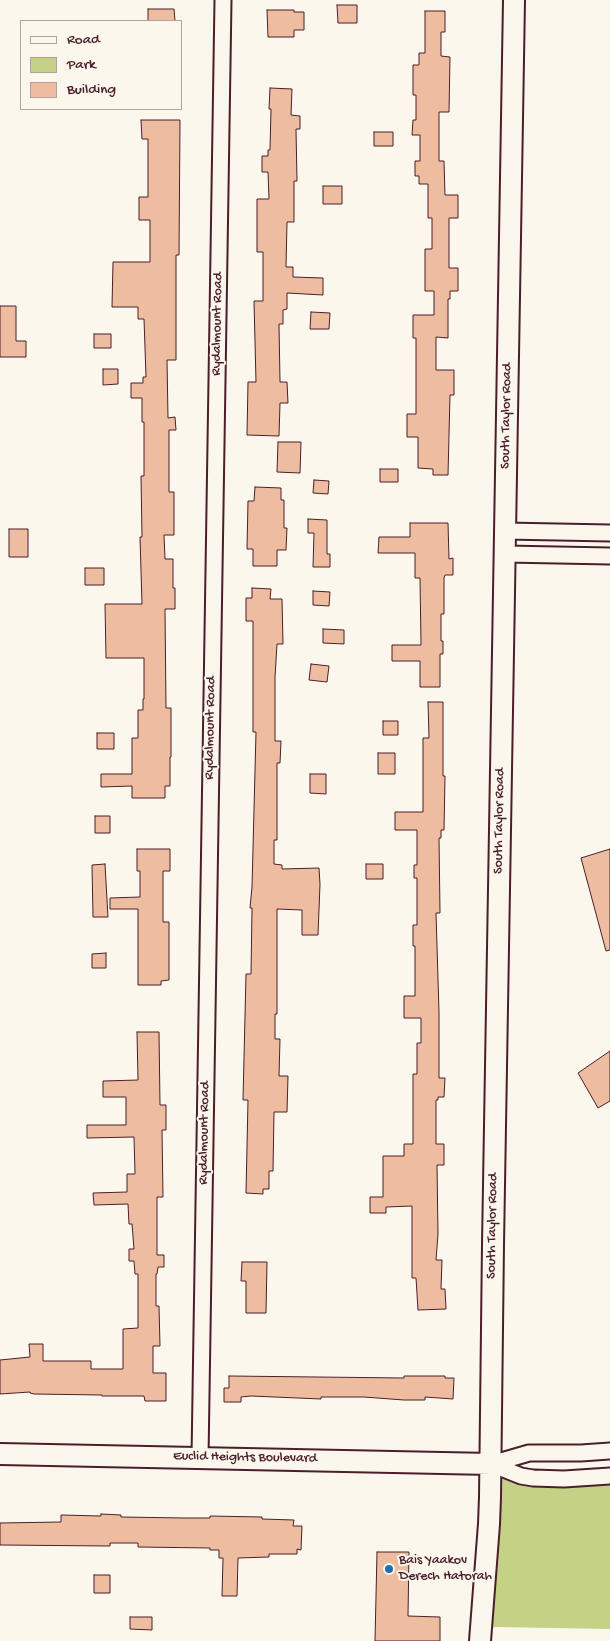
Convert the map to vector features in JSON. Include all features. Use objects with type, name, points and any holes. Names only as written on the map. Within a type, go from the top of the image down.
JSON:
[{"type":"main road","name":"South Taylor Road","points":[[480,1641],[490,1524],[514,0]]},
{"type":"main road","name":"Euclid Heights Boulevard","points":[[0,1454],[491,1464]]},
{"type":"street","name":"Rydalmount Road","points":[[200,1457],[223,0]]},
{"type":"street","points":[[505,531],[610,533]]},
{"type":"street","points":[[505,554],[610,556]]},
{"type":"street","points":[[491,1464],[529,1453],[610,1451]]},
{"type":"street","points":[[491,1464],[521,1476],[533,1478],[564,1479],[610,1476]]},
{"type":"green space","points":[[491,1464],[521,1476],[610,1476],[610,1629],[495,1627],[480,1632]]},
{"type":"building","points":[[337,5],[357,5],[357,23],[338,23]]},
{"type":"building","points":[[148,9],[174,9],[175,20],[148,20]]},
{"type":"building","points":[[267,10],[304,12],[304,30],[294,30],[294,37],[268,37]]},
{"type":"building","points":[[425,11],[445,11],[445,32],[441,32],[441,56],[450,57],[449,112],[439,112],[439,161],[444,161],[445,195],[458,195],[458,218],[449,218],[449,268],[458,268],[458,291],[450,291],[450,299],[448,299],[448,338],[436,337],[436,370],[454,370],[454,395],[450,395],[448,475],[433,475],[433,469],[418,468],[418,437],[407,437],[407,414],[416,414],[416,338],[413,338],[413,315],[434,315],[434,291],[425,291],[425,249],[432,249],[432,218],[428,218],[428,184],[419,184],[419,176],[415,176],[415,161],[420,161],[420,135],[412,135],[413,120],[416,120],[416,95],[413,95],[413,65],[419,65],[419,53],[425,53]]},
{"type":"building","points":[[270,88],[292,89],[291,115],[300,116],[300,129],[296,129],[297,181],[294,181],[294,222],[287,222],[286,267],[293,267],[293,277],[323,278],[323,295],[287,293],[287,309],[283,310],[283,324],[279,324],[280,382],[287,382],[288,403],[280,403],[279,436],[247,435],[248,382],[256,382],[254,301],[263,301],[263,252],[257,252],[257,199],[269,199],[268,172],[262,172],[262,156],[268,156],[268,150],[270,150]]},
{"type":"building","points":[[141,120],[180,120],[179,255],[176,255],[176,360],[167,360],[168,418],[175,417],[176,430],[169,430],[169,492],[174,492],[174,535],[164,535],[165,559],[173,559],[173,588],[175,588],[175,609],[165,609],[166,708],[171,708],[171,757],[170,786],[165,786],[165,798],[132,798],[132,786],[101,787],[101,774],[132,774],[132,738],[138,738],[138,710],[143,710],[144,699],[144,658],[106,658],[105,604],[142,604],[140,537],[142,537],[141,476],[144,476],[144,422],[142,422],[142,398],[131,398],[131,383],[143,383],[143,377],[146,377],[144,319],[138,319],[138,307],[112,307],[113,262],[150,262],[150,220],[139,220],[139,197],[148,197],[148,139],[142,139]]},
{"type":"building","points":[[374,132],[393,132],[393,146],[374,146]]},
{"type":"building","points":[[323,186],[342,186],[342,204],[323,204]]},
{"type":"building","points":[[0,306],[16,306],[16,341],[26,341],[26,357],[0,357]]},
{"type":"building","points":[[311,312],[330,313],[329,329],[310,329]]},
{"type":"building","points":[[94,334],[111,334],[111,348],[94,348]]},
{"type":"building","points":[[103,369],[118,369],[118,384],[103,385]]},
{"type":"building","points":[[278,442],[301,442],[300,473],[277,472]]},
{"type":"building","points":[[380,469],[398,469],[398,482],[380,482]]},
{"type":"building","points":[[314,480],[329,481],[328,494],[313,493]]},
{"type":"building","points":[[255,487],[281,488],[281,500],[284,500],[284,528],[287,528],[286,550],[277,550],[277,566],[253,566],[253,549],[247,549],[248,501],[254,501]]},
{"type":"building","points":[[308,519],[327,520],[327,554],[330,554],[330,567],[313,567],[314,533],[308,533]]},
{"type":"building","points":[[410,523],[448,523],[449,559],[453,558],[453,575],[445,575],[444,578],[444,614],[441,614],[443,654],[440,654],[440,687],[420,687],[420,661],[392,661],[392,645],[421,645],[420,578],[415,578],[415,553],[378,553],[379,537],[410,537]]},
{"type":"building","points":[[9,529],[28,529],[28,557],[9,557]]},
{"type":"building","points":[[85,568],[104,568],[104,585],[85,585]]},
{"type":"building","points":[[252,588],[271,589],[270,599],[282,599],[283,644],[277,644],[275,677],[275,741],[281,741],[280,763],[277,763],[277,840],[274,840],[274,864],[282,865],[282,869],[319,868],[320,884],[318,935],[302,935],[302,910],[277,909],[277,1014],[275,1014],[275,1039],[280,1039],[279,1076],[288,1076],[287,1112],[274,1112],[273,1171],[269,1171],[269,1189],[263,1189],[263,1194],[246,1193],[248,1100],[243,1100],[246,974],[251,974],[252,908],[250,908],[256,732],[253,732],[253,621],[246,621],[246,598],[252,598]]},
{"type":"building","points":[[313,591],[330,592],[329,606],[313,605]]},
{"type":"building","points":[[323,629],[344,630],[344,644],[323,643]]},
{"type":"building","points":[[311,664],[329,666],[327,682],[309,680]]},
{"type":"building","points":[[428,702],[443,702],[444,830],[441,830],[441,838],[439,838],[440,913],[436,913],[439,1078],[445,1078],[444,1097],[438,1097],[438,1100],[436,1100],[436,1144],[444,1144],[444,1165],[437,1165],[438,1234],[436,1260],[442,1260],[441,1289],[445,1289],[446,1309],[418,1310],[416,1278],[412,1278],[412,1206],[386,1207],[386,1213],[370,1213],[370,1197],[383,1197],[383,1156],[404,1156],[404,1144],[413,1144],[413,1074],[417,1074],[417,1043],[421,1043],[421,1018],[404,1018],[404,996],[415,996],[413,925],[417,925],[417,878],[414,878],[414,865],[417,865],[417,830],[395,830],[395,812],[423,812],[423,738],[429,738]]},
{"type":"building","points":[[383,721],[398,721],[398,735],[383,735]]},
{"type":"building","points":[[97,733],[114,733],[114,749],[97,749]]},
{"type":"building","points":[[378,753],[395,753],[395,774],[378,774]]},
{"type":"building","points":[[310,774],[326,774],[326,794],[310,793]]},
{"type":"building","points":[[95,816],[110,816],[110,833],[95,833]]},
{"type":"building","points":[[137,849],[170,849],[170,871],[163,871],[163,922],[169,922],[169,980],[161,981],[161,985],[138,985],[138,909],[110,909],[110,898],[140,897],[140,871],[137,871]]},
{"type":"building","points":[[610,849],[610,950],[606,951],[581,858]]},
{"type":"building","points":[[105,864],[108,917],[93,917],[92,865]]},
{"type":"building","points":[[366,864],[383,864],[383,879],[366,879]]},
{"type":"building","points":[[106,953],[106,968],[92,968],[92,954]]},
{"type":"building","points":[[137,1032],[159,1032],[160,1105],[166,1105],[166,1130],[162,1130],[163,1197],[157,1197],[157,1255],[164,1255],[164,1267],[158,1267],[156,1274],[156,1306],[159,1306],[160,1346],[153,1346],[153,1373],[166,1373],[166,1401],[145,1401],[144,1396],[34,1394],[30,1392],[0,1394],[0,1360],[30,1357],[29,1344],[43,1344],[43,1361],[91,1361],[91,1369],[123,1369],[123,1329],[138,1328],[138,1274],[135,1274],[134,1261],[129,1261],[129,1249],[134,1249],[132,1224],[129,1224],[128,1204],[94,1205],[93,1193],[127,1192],[127,1174],[135,1174],[134,1137],[87,1138],[87,1125],[126,1125],[126,1097],[103,1097],[103,1081],[138,1080]]},
{"type":"building","points":[[610,1051],[610,1101],[598,1108],[578,1073]]},
{"type":"building","points":[[242,1262],[267,1262],[266,1313],[246,1313],[246,1281],[241,1281]]},
{"type":"building","points":[[229,1376],[404,1378],[404,1376],[445,1376],[445,1378],[454,1378],[453,1399],[425,1397],[425,1400],[404,1400],[364,1397],[321,1397],[321,1399],[251,1396],[241,1397],[241,1402],[224,1402],[224,1388],[229,1388]]},
{"type":"building","points":[[101,1514],[121,1515],[121,1517],[210,1518],[210,1516],[294,1520],[293,1526],[302,1526],[301,1550],[297,1549],[297,1554],[269,1554],[269,1557],[238,1558],[237,1596],[222,1596],[223,1558],[219,1558],[219,1550],[210,1550],[210,1548],[138,1547],[138,1543],[110,1543],[110,1546],[0,1545],[0,1523],[61,1522],[61,1515],[101,1516]]},
{"type":"building","points":[[377,1552],[409,1552],[408,1616],[440,1617],[440,1641],[375,1641]]},
{"type":"building","points":[[94,1575],[110,1575],[110,1593],[94,1593]]},
{"type":"building","points":[[130,1617],[152,1617],[152,1630],[130,1629]]},
{"type":"place","name":"Bais Yaakov Derech Hatorah","points":[[389,1569]]}]
